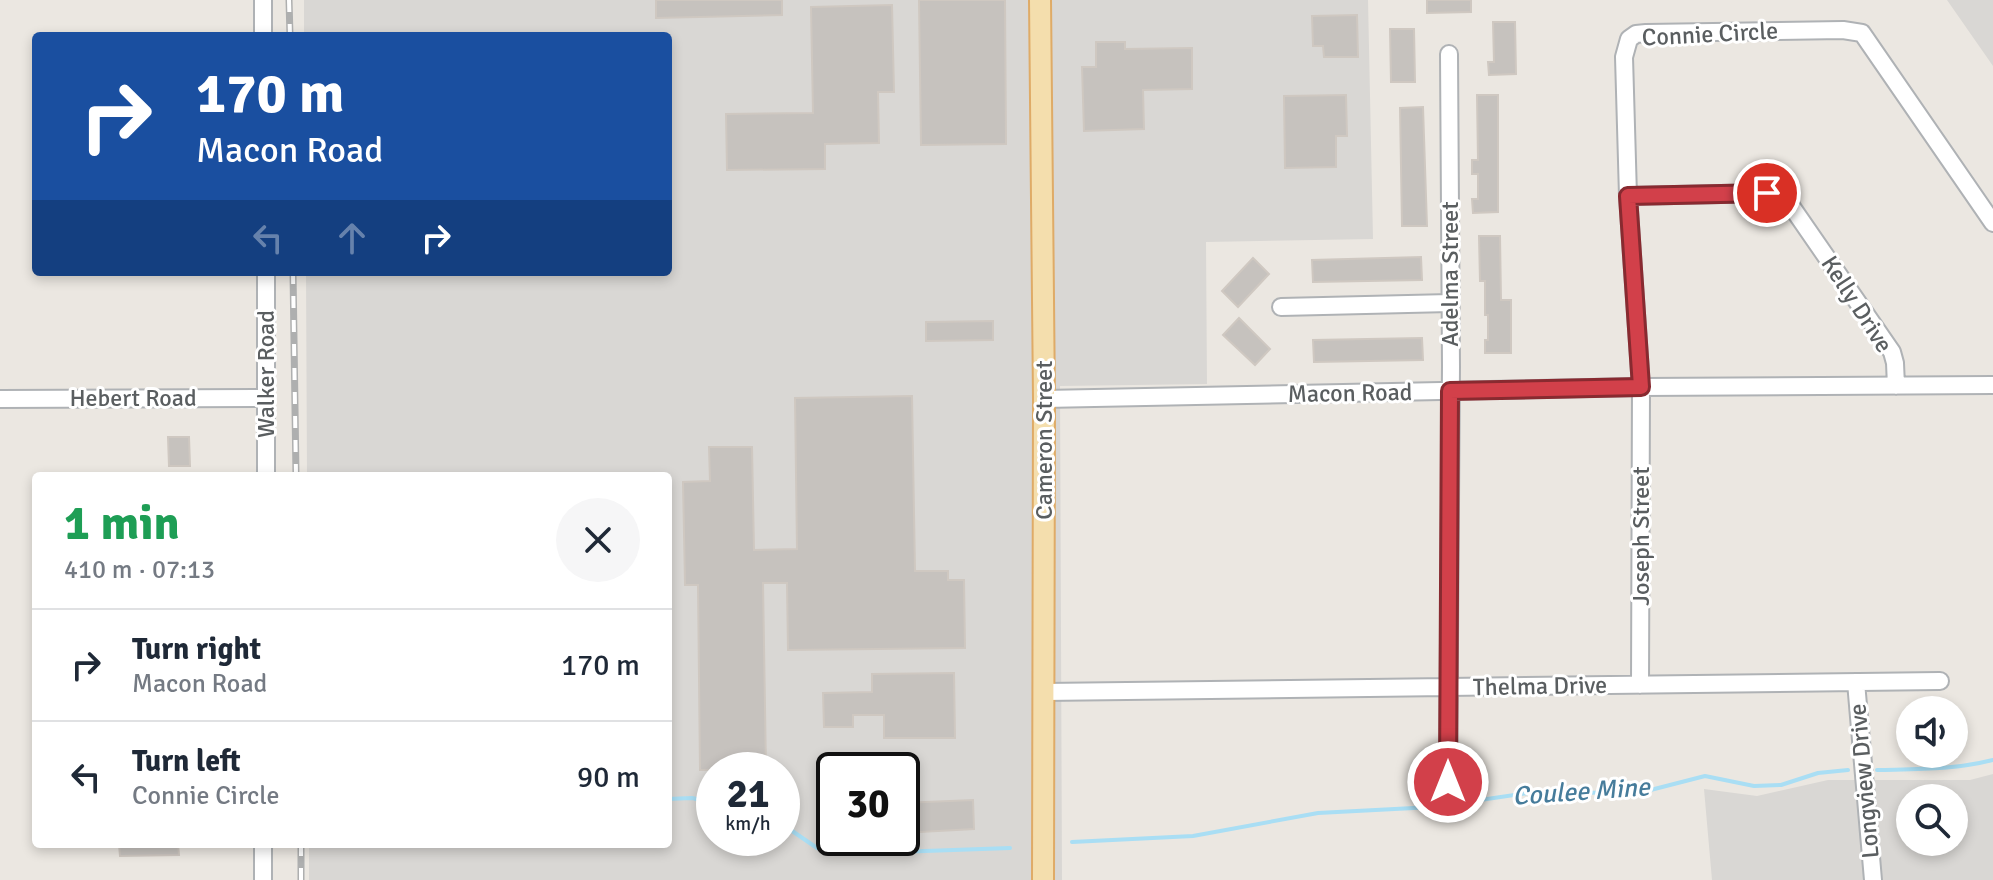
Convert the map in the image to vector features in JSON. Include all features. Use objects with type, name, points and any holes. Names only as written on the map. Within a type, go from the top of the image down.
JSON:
[{"type":"main road","name":"Cameron Street","points":[[1040,0],[1044,399],[1043,880]]},
{"type":"street","points":[[263,0],[263,32]]},
{"type":"street","name":"Connie Circle","points":[[1641,387],[1628,196],[1624,57],[1629,39],[1646,33],[1843,30],[1862,33],[1993,223]]},
{"type":"street","name":"Adelma Street","points":[[1448,782],[1449,54]]},
{"type":"street","name":"Kelly Drive","points":[[1628,196],[1767,193],[1787,200],[1892,352],[1896,386]]},
{"type":"street","name":"Walker Road","points":[[266,276],[266,472]]},
{"type":"street","points":[[1281,307],[1450,303]]},
{"type":"street","name":"Macon Road","points":[[1044,399],[1641,387],[1993,385]]},
{"type":"street","name":"Joseph Street","points":[[1640,685],[1641,387]]},
{"type":"street","name":"Hebert Road","points":[[0,399],[266,398]]},
{"type":"street","name":"Thelma Drive","points":[[1044,692],[1940,681]]},
{"type":"street","name":"Longview Drive","points":[[1856,682],[1873,880]]},
{"type":"street","points":[[263,848],[263,880]]},
{"type":"shaded area","points":[[304,0],[1368,0],[1373,239],[1206,242],[1207,384],[1060,386],[1062,880],[309,880],[309,848],[672,848],[672,472],[307,472],[306,276],[672,276],[672,32],[304,32]]},
{"type":"shaded area","points":[[1947,0],[1993,0],[1993,66]]},
{"type":"shaded area","points":[[1993,774],[1993,880],[1712,880],[1704,789],[1757,796],[1828,780],[1970,780]]},
{"type":"building","points":[[656,0],[782,0],[782,15],[656,18]]},
{"type":"building","points":[[919,0],[1005,0],[1006,144],[921,145]]},
{"type":"building","points":[[1427,0],[1471,0],[1471,12],[1427,13]]},
{"type":"building","points":[[892,5],[894,92],[878,92],[879,143],[825,144],[825,169],[727,170],[726,114],[813,113],[811,7]]},
{"type":"building","points":[[1357,15],[1358,57],[1324,57],[1323,46],[1313,46],[1312,16]]},
{"type":"building","points":[[1493,22],[1515,22],[1516,74],[1489,75],[1488,62],[1494,62]]},
{"type":"building","points":[[1390,29],[1414,29],[1415,82],[1391,82]]},
{"type":"building","points":[[1096,42],[1125,42],[1125,49],[1192,48],[1192,89],[1143,90],[1144,129],[1084,131],[1082,67],[1096,67]]},
{"type":"building","points":[[1346,95],[1347,136],[1336,136],[1336,167],[1285,168],[1284,96]]},
{"type":"building","points":[[1477,95],[1498,95],[1498,212],[1473,213],[1472,199],[1478,199],[1478,174],[1472,174],[1472,160],[1478,160]]},
{"type":"building","points":[[1423,107],[1427,226],[1402,226],[1400,108]]},
{"type":"building","points":[[1479,236],[1500,236],[1501,300],[1511,300],[1511,353],[1485,353],[1488,315],[1485,315],[1485,281],[1480,281]]},
{"type":"building","points":[[1421,257],[1422,280],[1313,282],[1312,260]]},
{"type":"building","points":[[1253,258],[1269,274],[1238,307],[1222,291]]},
{"type":"building","points":[[1239,318],[1270,349],[1255,365],[1223,335]]},
{"type":"building","points":[[993,321],[993,340],[926,341],[926,322]]},
{"type":"building","points":[[1422,338],[1423,360],[1314,362],[1313,340]]},
{"type":"building","points":[[912,396],[915,571],[948,571],[948,580],[964,580],[965,648],[788,650],[787,583],[763,583],[766,752],[700,752],[698,585],[685,585],[683,482],[710,481],[709,447],[752,447],[754,550],[797,549],[795,398]]},
{"type":"building","points":[[168,437],[189,437],[190,466],[169,466]]},
{"type":"building","points":[[954,673],[955,738],[884,738],[884,715],[853,715],[853,727],[824,727],[823,693],[872,692],[872,674]]},
{"type":"building","points":[[973,800],[974,829],[920,832],[920,802]]},
{"type":"building","points":[[119,848],[178,848],[179,855],[120,856]]},
{"type":"waterway","name":"Coulee Mine","points":[[1877,770],[1950,767],[1993,760]]},
{"type":"waterway","name":"Coulee Mine","points":[[1072,842],[1193,836],[1318,813],[1433,807],[1542,791],[1635,794],[1705,776],[1754,786],[1781,785],[1818,773],[1848,770]]},
{"type":"waterway","name":"Coulee Mine","points":[[672,799],[696,799]]},
{"type":"waterway","name":"Coulee Mine","points":[[800,836],[817,848],[840,854],[1010,848]]},
{"type":"railway","points":[[289,0],[290,32]]},
{"type":"railway","points":[[293,276],[296,472]]},
{"type":"railway","points":[[301,848],[301,880]]},
{"type":"route","points":[[1448,782],[1450,391],[1641,387],[1628,196],[1767,193]]}]
